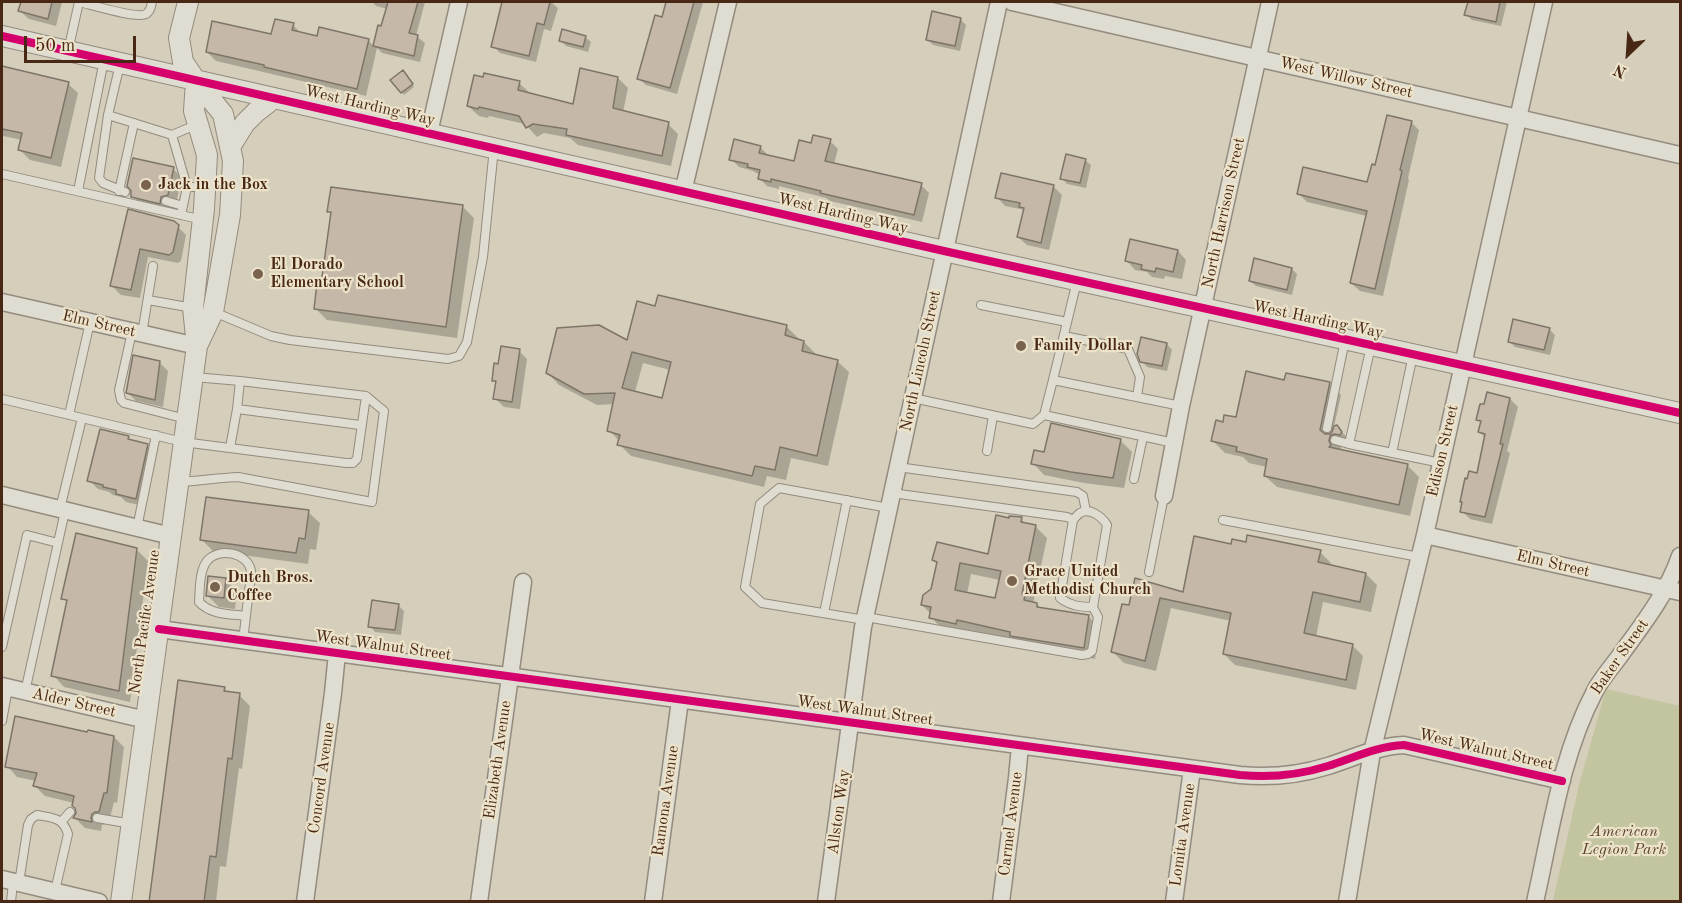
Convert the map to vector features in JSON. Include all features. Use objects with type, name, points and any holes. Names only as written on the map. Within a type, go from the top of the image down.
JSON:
[{"type":"street","points":[[188,2],[179,38],[183,62],[196,81]]},
{"type":"street","points":[[429,133],[459,2]]},
{"type":"street","points":[[684,192],[728,2]]},
{"type":"street","name":"North Lincoln Street","points":[[851,723],[865,618],[999,2]]},
{"type":"street","name":"West Willow Street","points":[[1011,2],[1680,155]]},
{"type":"street","name":"North Harrison Street","points":[[1164,496],[1181,406],[1270,2]]},
{"type":"street","name":"Edison Street","points":[[1347,902],[1372,752],[1425,535],[1544,2]]},
{"type":"street","name":"West Harding Way","points":[[2,36],[1077,281],[1680,413]]},
{"type":"street","name":"North Pacific Avenue","points":[[121,902],[197,346],[193,308],[203,220],[196,187],[207,155],[195,111],[196,81]]},
{"type":"street","name":"North Pacific Avenue","points":[[196,81],[223,114],[233,161],[230,215],[213,312],[197,346]]},
{"type":"street","points":[[230,147],[244,123],[274,98]]},
{"type":"street","name":"Elm Street","points":[[2,302],[197,346]]},
{"type":"street","points":[[2,495],[171,536]]},
{"type":"street","name":"Elm Street","points":[[1425,535],[1673,590]]},
{"type":"street","name":"Baker Street","points":[[1535,902],[1568,753],[1578,724],[1596,688],[1652,611],[1673,590],[1680,556]]},
{"type":"street","name":"Elizabeth Avenue","points":[[479,902],[523,582]]},
{"type":"street","name":"West Walnut Street","points":[[159,629],[1240,776],[1278,776],[1325,767],[1389,746],[1404,745],[1562,781]]},
{"type":"street","name":"Concord Avenue","points":[[305,902],[337,654]]},
{"type":"street","name":"Alder Street","points":[[5,687],[146,720]]},
{"type":"street","name":"Ramona Avenue","points":[[653,902],[680,700]]},
{"type":"street","name":"Allston Way","points":[[826,902],[851,723]]},
{"type":"street","name":"Carmel Avenue","points":[[1001,902],[1020,746]]},
{"type":"street","name":"Lomita Avenue","points":[[1174,902],[1192,769]]},
{"type":"street","points":[[11,881],[99,902]]},
{"type":"lane","points":[[68,51],[79,2],[144,15],[151,9],[152,2]]},
{"type":"lane","points":[[112,62],[108,115],[99,178],[103,183],[122,191],[135,123]]},
{"type":"lane","points":[[78,191],[112,62]]},
{"type":"lane","points":[[108,115],[172,135],[198,123]]},
{"type":"lane","points":[[172,135],[196,187],[183,206],[181,215]]},
{"type":"lane","points":[[213,312],[270,336],[290,340],[448,359],[459,356],[467,342],[483,257],[494,148]]},
{"type":"lane","points":[[2,174],[203,220]]},
{"type":"lane","points":[[166,201],[183,206]]},
{"type":"lane","points":[[153,266],[147,300],[119,390],[121,400],[124,404],[187,419]]},
{"type":"lane","points":[[913,398],[1033,424],[1044,415],[1077,281]]},
{"type":"lane","points":[[147,300],[193,308]]},
{"type":"lane","points":[[981,305],[1066,322]]},
{"type":"lane","points":[[69,415],[90,322]]},
{"type":"lane","points":[[1064,336],[1128,349],[1140,377],[1137,397]]},
{"type":"lane","points":[[1327,428],[1345,340]]},
{"type":"lane","points":[[1349,444],[1371,346]]},
{"type":"lane","points":[[1392,453],[1413,355]]},
{"type":"lane","points":[[178,482],[238,477],[372,502],[384,411],[366,396],[193,377]]},
{"type":"lane","points":[[1053,380],[1181,406]]},
{"type":"lane","points":[[230,448],[240,381]]},
{"type":"lane","points":[[2,399],[183,442],[353,463],[357,459],[360,425],[366,396]]},
{"type":"lane","points":[[237,409],[360,425]]},
{"type":"lane","points":[[1044,415],[1174,444]]},
{"type":"lane","points":[[987,451],[993,416]]},
{"type":"lane","points":[[25,692],[58,543],[82,418]]},
{"type":"lane","points":[[137,528],[156,435]]},
{"type":"lane","points":[[1134,479],[1143,436]]},
{"type":"lane","points":[[1335,440],[1441,464]]},
{"type":"lane","points":[[898,467],[1070,490],[1083,496],[1086,511]]},
{"type":"lane","points":[[1073,520],[1067,517],[891,500],[847,500],[779,488],[760,504],[745,587],[762,603],[865,618],[1082,656],[1092,651],[1098,617],[1093,607],[1107,525],[1102,517],[1086,511],[1073,520],[1060,598],[1077,607],[1093,607]]},
{"type":"lane","points":[[1149,572],[1164,496]]},
{"type":"lane","points":[[824,613],[847,500]]},
{"type":"lane","points":[[1223,520],[1419,558]]},
{"type":"lane","points":[[2,647],[27,535],[58,543]]},
{"type":"lane","points":[[243,641],[246,616],[251,570],[237,554],[217,553],[208,558],[203,566],[199,602],[211,611],[246,616]]},
{"type":"lane","points":[[2,721],[5,687]]},
{"type":"lane","points":[[62,821],[70,812]]},
{"type":"lane","points":[[11,902],[11,881],[28,825],[37,815],[62,821],[68,834],[55,891]]},
{"type":"lane","points":[[97,818],[132,824]]},
{"type":"green space","name":"American Legion Park","points":[[1606,689],[1680,706],[1680,901],[1553,901],[1579,785]]},
{"type":"building","points":[[21,2],[52,2],[48,19],[18,11]]},
{"type":"building","points":[[388,2],[418,2],[409,33],[418,35],[414,56],[373,46],[378,25],[381,26]]},
{"type":"building","points":[[502,2],[550,2],[544,25],[537,23],[529,56],[491,47]]},
{"type":"building","points":[[666,2],[694,2],[670,88],[637,79],[655,15],[662,17]]},
{"type":"building","points":[[1468,2],[1500,2],[1496,22],[1464,15]]},
{"type":"building","points":[[932,11],[961,18],[955,46],[926,40]]},
{"type":"building","points":[[275,19],[294,23],[292,30],[317,36],[319,27],[369,39],[357,89],[206,52],[212,21],[271,34]]},
{"type":"building","points":[[562,29],[586,36],[583,47],[559,41]]},
{"type":"building","points":[[2,66],[69,82],[51,158],[18,150],[22,133],[2,129]]},
{"type":"building","points":[[580,68],[618,77],[613,108],[669,122],[662,156],[566,135],[567,129],[533,124],[526,128],[519,116],[467,106],[474,75],[483,77],[484,73],[520,81],[518,90],[573,104]]},
{"type":"building","points":[[403,70],[413,84],[401,93],[390,80]]},
{"type":"building","points":[[1387,115],[1412,121],[1375,289],[1350,283],[1367,211],[1297,194],[1303,167],[1367,182],[1372,164],[1375,165]]},
{"type":"building","points":[[813,135],[831,139],[825,161],[922,183],[914,215],[771,179],[771,182],[758,179],[760,170],[747,167],[748,164],[729,160],[734,139],[761,146],[759,153],[794,161],[799,140],[811,143]]},
{"type":"building","points":[[1066,154],[1086,159],[1080,183],[1060,179]]},
{"type":"building","points":[[133,158],[174,167],[168,195],[161,197],[160,204],[131,197],[131,191],[127,186]]},
{"type":"building","points":[[1001,173],[1054,185],[1041,243],[1017,237],[1024,208],[1019,207],[1020,203],[995,198]]},
{"type":"building","points":[[331,187],[463,205],[446,327],[314,309],[317,283],[321,284],[331,212],[327,212]]},
{"type":"building","points":[[128,209],[174,221],[179,225],[173,252],[169,255],[140,249],[131,290],[110,286]]},
{"type":"building","points":[[1130,239],[1178,250],[1173,272],[1156,268],[1155,272],[1141,269],[1142,265],[1125,261]]},
{"type":"building","points":[[1254,258],[1292,268],[1287,290],[1249,281]]},
{"type":"building","points":[[658,295],[787,325],[785,335],[804,341],[802,351],[838,360],[817,456],[780,447],[775,470],[755,466],[752,476],[617,445],[620,435],[607,431],[615,393],[584,394],[546,373],[557,328],[599,325],[627,340],[637,301],[655,306]],"holes":[[[632,352],[671,362],[662,398],[622,388]]]},
{"type":"building","points":[[1513,319],[1550,328],[1544,350],[1508,342]]},
{"type":"building","points":[[1141,337],[1167,343],[1162,366],[1140,362],[1137,354]]},
{"type":"building","points":[[501,346],[520,349],[512,402],[493,399],[496,381],[492,381],[494,363],[498,364]]},
{"type":"building","points":[[133,355],[160,361],[155,400],[126,393]]},
{"type":"building","points":[[1246,371],[1284,380],[1286,373],[1330,382],[1320,430],[1325,434],[1330,434],[1337,425],[1342,432],[1340,435],[1330,436],[1331,445],[1329,447],[1408,464],[1399,505],[1264,476],[1267,459],[1236,451],[1237,447],[1211,441],[1216,420],[1223,422],[1224,415],[1236,417]]},
{"type":"building","points":[[1487,392],[1510,398],[1500,444],[1503,444],[1485,517],[1460,512],[1462,502],[1460,502],[1465,478],[1467,479],[1469,471],[1477,473],[1485,434],[1478,432],[1481,421],[1476,420],[1480,404],[1484,404]]},
{"type":"building","points":[[1051,423],[1121,439],[1113,478],[1031,464],[1034,450],[1044,452]]},
{"type":"building","points":[[100,429],[129,436],[128,439],[148,444],[136,499],[116,494],[116,490],[87,481]]},
{"type":"building","points":[[206,497],[309,510],[305,539],[299,538],[296,553],[200,540]]},
{"type":"building","name":"Grace United Methodist Church","points":[[996,515],[1009,518],[1009,516],[1022,517],[1021,522],[1036,525],[1022,594],[1025,595],[1024,600],[1037,603],[1037,607],[1089,615],[1084,648],[1010,636],[1010,632],[957,620],[956,624],[929,618],[931,607],[921,605],[923,595],[931,589],[937,562],[932,560],[937,542],[988,554]],"holes":[[[960,563],[1001,571],[995,598],[955,590]]]},
{"type":"building","points":[[76,533],[137,548],[119,691],[51,676],[67,600],[61,599]]},
{"type":"building","points":[[1247,535],[1321,550],[1318,562],[1366,573],[1360,602],[1313,592],[1304,633],[1353,644],[1346,680],[1223,654],[1231,613],[1160,598],[1145,661],[1111,652],[1122,604],[1129,605],[1135,578],[1183,592],[1194,536],[1231,544],[1232,539],[1246,542]]},
{"type":"building","name":"Dutch Bros. Coffee","points":[[208,576],[226,578],[224,598],[206,596]]},
{"type":"building","points":[[372,600],[399,604],[395,630],[368,627]]},
{"type":"building","points":[[178,680],[225,687],[224,691],[240,693],[232,759],[228,758],[216,857],[210,856],[204,902],[149,902]]},
{"type":"building","points":[[15,716],[114,736],[107,793],[104,793],[99,812],[92,814],[92,822],[73,818],[76,813],[72,806],[74,796],[33,786],[37,773],[5,767]]},
{"type":"cycle path","points":[[2,36],[944,251],[1680,413]]},
{"type":"cycle path","points":[[159,629],[1240,775],[1273,776],[1306,772],[1375,750],[1404,745],[1562,781]]},
{"type":"place","name":"Jack in the Box","points":[[146,185]]},
{"type":"place","name":"El Dorado Elementary School","points":[[258,274]]},
{"type":"place","name":"Family Dollar","points":[[1021,346]]},
{"type":"place","name":"Grace United Methodist Church","points":[[1012,581]]},
{"type":"place","name":"Dutch Bros. Coffee","points":[[215,587]]}]
